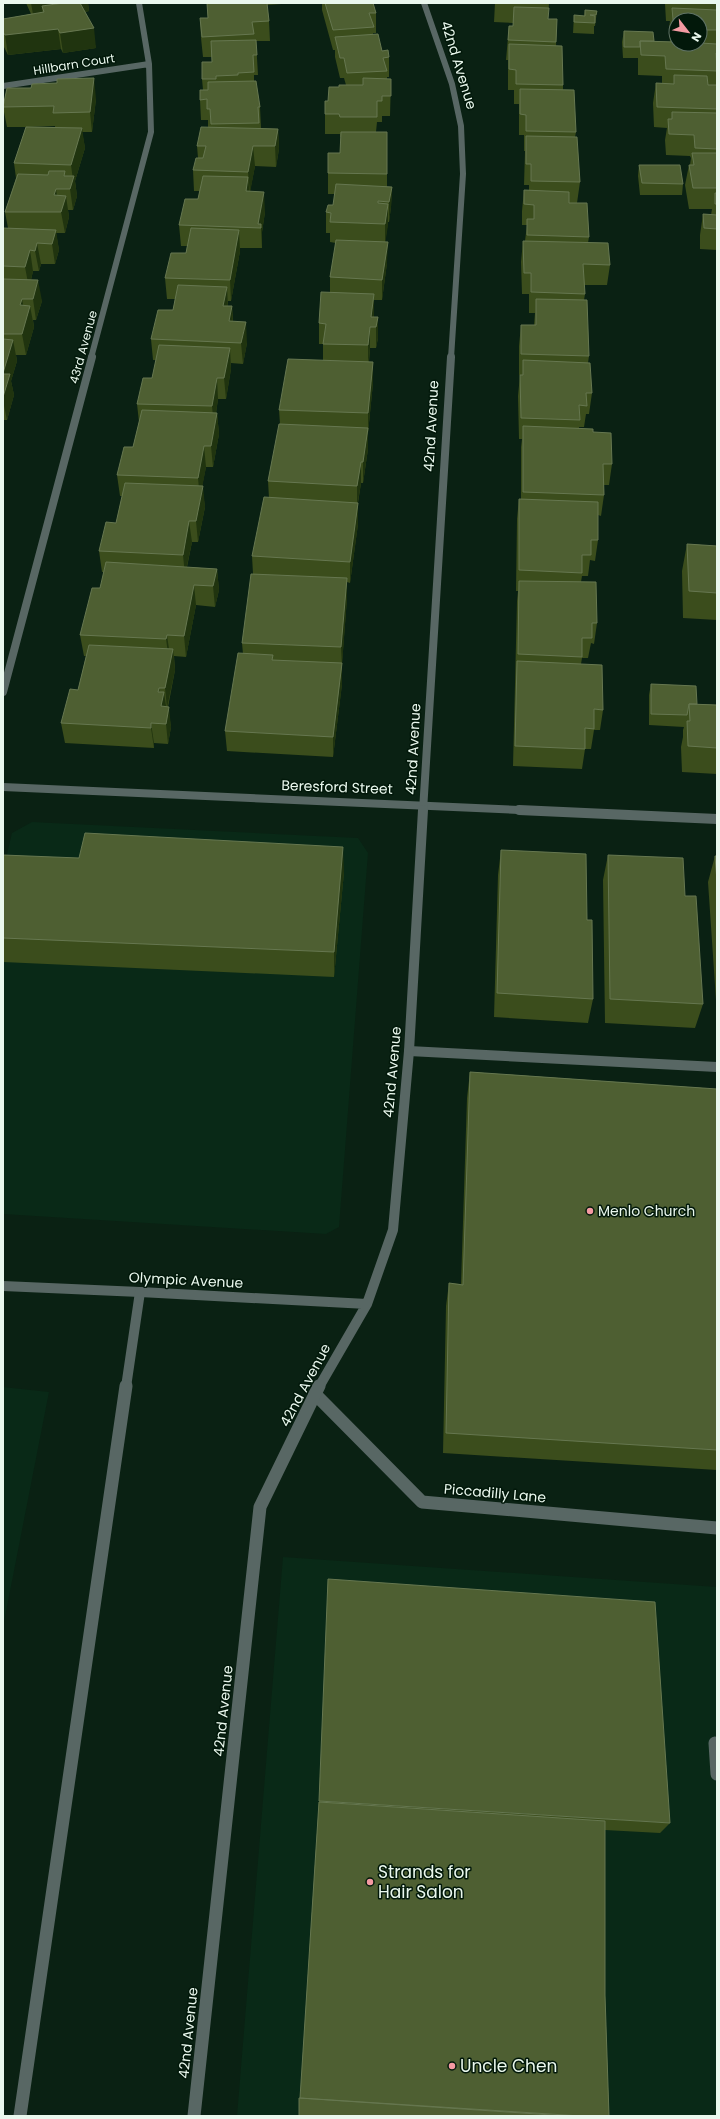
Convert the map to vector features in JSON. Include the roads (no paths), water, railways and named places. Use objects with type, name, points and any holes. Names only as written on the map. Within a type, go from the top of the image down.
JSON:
[{"type":"street","name":"43rd Avenue","points":[[3,692],[151,132],[149,64],[139,3]]},
{"type":"street","name":"42nd Avenue","points":[[194,2116],[260,1507],[315,1394],[367,1304],[393,1230],[409,1051],[447,404],[463,174],[461,126],[452,84],[424,3]]},
{"type":"street","name":"Hillbarn Court","points":[[3,86],[149,64]]},
{"type":"street","name":"Beresford Street","points":[[3,787],[424,804],[717,818]]},
{"type":"street","points":[[409,1051],[717,1067]]},
{"type":"street","name":"Olympic Avenue","points":[[3,1286],[367,1304]]},
{"type":"street","points":[[20,2116],[140,1292]]},
{"type":"street","name":"Piccadilly Lane","points":[[315,1394],[422,1502],[717,1528]]},
{"type":"street","points":[[715,1743],[717,1774]]},
{"type":"place","name":"Menlo Church","points":[[590,1211]]},
{"type":"place","name":"Strands for Hair Salon","points":[[370,1882]]},
{"type":"place","name":"Uncle Chen","points":[[452,2066]]}]
